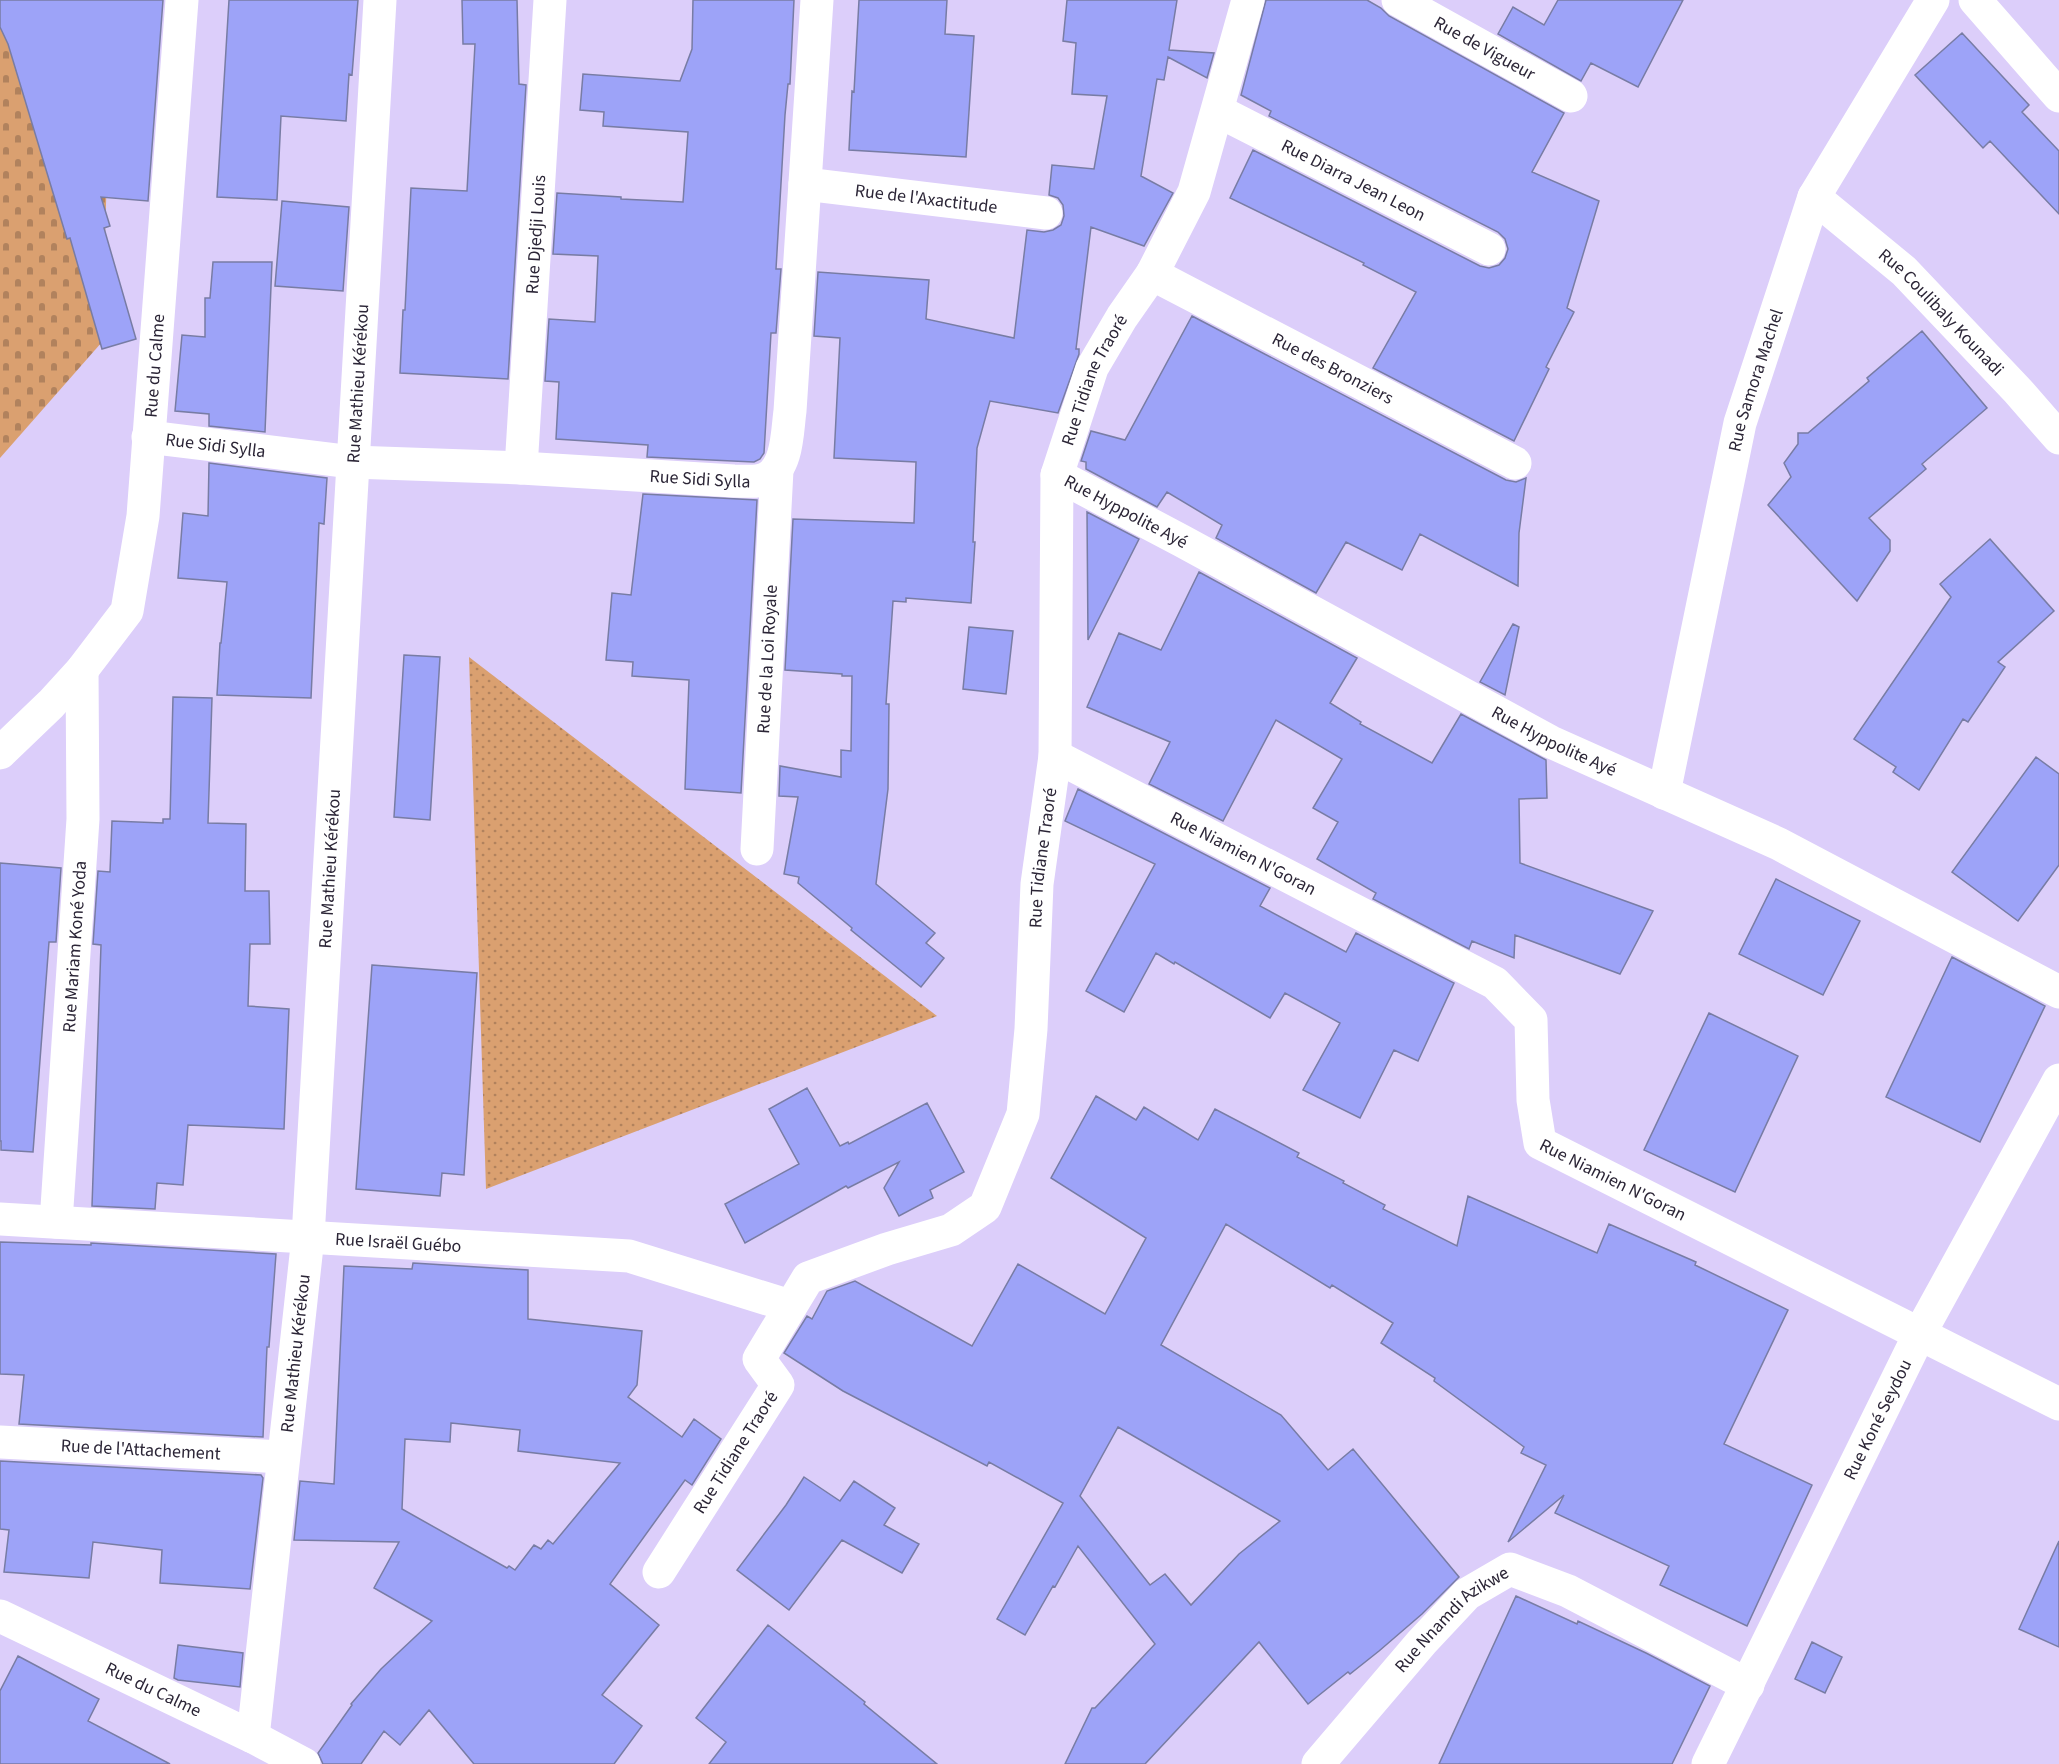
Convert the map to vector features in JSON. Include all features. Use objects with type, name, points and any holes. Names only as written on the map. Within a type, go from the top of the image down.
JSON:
[{"type":"street","name":"Rue du Calme","points":[[0,753],[51,704],[82,670],[127,611],[143,516],[182,0]]},
{"type":"street","name":"Rue Mathieu Kérékou","points":[[253,1737],[308,1237],[380,0]]},
{"type":"street","name":"Rue Djedji Louis","points":[[520,468],[550,0]]},
{"type":"street","points":[[777,470],[784,452],[790,411],[817,0]]},
{"type":"street","name":"Rue Tidiane Traoré","points":[[659,1572],[778,1385],[759,1359],[808,1278],[887,1249],[951,1230],[985,1207],[1023,1114],[1031,1029],[1037,884],[1055,756],[1057,475],[1092,368],[1122,317],[1152,274],[1194,192],[1248,0]]},
{"type":"street","name":"Rue de Vigueur","points":[[1398,0],[1571,96]]},
{"type":"street","name":"Rue Samora Machel","points":[[1664,793],[1740,423],[1814,197],[1933,0]]},
{"type":"street","points":[[1975,0],[2059,96]]},
{"type":"street","name":"Rue Diarra Jean Leon","points":[[1218,111],[1489,249]]},
{"type":"street","name":"Rue de l'Axactitude","points":[[805,184],[1046,213]]},
{"type":"street","name":"Rue Coulibaly Kounadi","points":[[1814,197],[1904,271],[2017,390],[2059,438]]},
{"type":"street","name":"Rue des Bronziers","points":[[1152,274],[1515,463]]},
{"type":"street","name":"Rue Sidi Sylla","points":[[148,437],[352,462],[520,468],[753,481],[766,478],[777,470]]},
{"type":"street","name":"Rue de la Loi Royale","points":[[757,849],[777,470]]},
{"type":"street","name":"Rue Hyppolite Ayé","points":[[1057,475],[1551,742],[1779,844],[2059,992]]},
{"type":"street","name":"Rue Mariam Koné Yoda","points":[[56,1222],[83,819],[82,670]]},
{"type":"street","name":"Rue Niamien N'Goran","points":[[1055,756],[1495,983],[1531,1020],[1533,1100],[1540,1143],[2059,1404]]},
{"type":"street","name":"Rue Koné Seydou","points":[[1708,1764],[1920,1333],[2059,1080]]},
{"type":"street","name":"Rue Israël Guébo","points":[[0,1219],[629,1256],[790,1306]]},
{"type":"street","name":"Rue de l'Attachement","points":[[0,1442],[283,1457]]},
{"type":"street","name":"Rue Nnamdi Azikwe","points":[[1318,1764],[1422,1642],[1467,1594],[1510,1569],[1568,1591],[1748,1685]]},
{"type":"street","name":"Rue du Calme","points":[[0,1616],[253,1737],[304,1764]]},
{"type":"green space","points":[[0,0],[112,0],[102,342],[0,458]]},
{"type":"green space","points":[[469,657],[937,1016],[486,1189]]},
{"type":"building","points":[[0,0],[163,0],[148,201],[101,197],[110,226],[104,228],[136,339],[102,349],[70,238],[67,239],[8,44],[0,27]]},
{"type":"building","points":[[229,0],[358,0],[346,121],[281,116],[277,200],[217,197]]},
{"type":"building","points":[[462,0],[517,0],[519,84],[526,85],[508,379],[400,373],[411,188],[467,191],[475,44],[463,44]]},
{"type":"building","points":[[693,0],[794,0],[776,269],[781,269],[776,333],[771,333],[764,453],[754,462],[647,457],[648,445],[556,439],[559,382],[545,381],[549,319],[595,322],[598,256],[553,254],[557,193],[683,202],[688,132],[603,126],[604,112],[580,110],[583,74],[680,81],[692,49]]},
{"type":"building","points":[[859,0],[947,0],[945,34],[974,36],[966,157],[849,150]]},
{"type":"building","points":[[1067,0],[1177,0],[1169,50],[1214,53],[1207,78],[1168,57],[1164,80],[1157,79],[1141,176],[1173,193],[1144,246],[1091,227],[1076,349],[1079,349],[1079,354],[1058,413],[990,401],[977,448],[971,603],[906,598],[906,602],[893,601],[886,704],[889,704],[888,789],[876,884],[935,933],[926,943],[944,958],[921,987],[798,883],[799,877],[784,874],[798,797],[779,796],[780,766],[841,777],[841,750],[851,751],[852,676],[785,670],[793,519],[914,523],[916,462],[834,458],[840,338],[814,336],[818,272],[929,280],[926,319],[1014,338],[1027,230],[1044,232],[1061,225],[1064,216],[1063,205],[1058,198],[1049,195],[1052,165],[1094,169],[1107,96],[1072,94],[1076,43],[1063,41]]},
{"type":"building","points":[[1266,0],[1367,0],[1389,16],[1564,113],[1532,172],[1599,201],[1567,308],[1574,312],[1546,367],[1549,369],[1514,441],[1373,368],[1416,292],[1363,265],[1364,263],[1230,198],[1253,150],[1480,266],[1489,268],[1499,265],[1508,249],[1505,239],[1498,232],[1269,116],[1271,111],[1241,95]]},
{"type":"building","points":[[1558,0],[1683,0],[1638,87],[1591,63],[1581,81],[1498,34],[1513,7],[1544,25]]},
{"type":"building","points":[[1962,33],[2029,105],[2022,112],[2059,151],[2059,214],[1990,141],[1983,148],[1915,75]]},
{"type":"building","points":[[282,201],[349,207],[343,291],[275,286]]},
{"type":"building","points":[[213,262],[272,262],[265,432],[209,426],[209,414],[175,411],[182,335],[205,337],[205,298],[210,298]]},
{"type":"building","points":[[1192,316],[1506,480],[1516,482],[1526,478],[1519,533],[1518,586],[1420,534],[1402,570],[1346,542],[1316,593],[1216,538],[1222,525],[1167,492],[1157,507],[1086,469],[1086,462],[1081,461],[1091,431],[1125,440]]},
{"type":"building","points":[[1922,331],[1987,408],[1922,464],[1926,469],[1869,518],[1890,540],[1890,551],[1857,601],[1768,505],[1791,477],[1784,463],[1798,444],[1798,433],[1808,433],[1869,381],[1867,378]]},
{"type":"building","points":[[209,463],[327,478],[324,524],[319,523],[311,698],[217,695],[227,582],[178,578],[183,513],[208,516]]},
{"type":"building","points":[[643,494],[757,500],[741,793],[685,789],[689,680],[632,676],[633,662],[606,660],[612,593],[631,595]]},
{"type":"building","points":[[1087,512],[1139,539],[1088,640]]},
{"type":"building","points":[[1990,539],[2054,611],[1998,662],[2005,667],[1968,722],[1963,719],[1919,790],[1893,772],[1896,767],[1854,739],[1951,597],[1940,584]]},
{"type":"building","points":[[1199,572],[1357,658],[1330,703],[1361,722],[1360,724],[1432,763],[1461,714],[1546,760],[1547,798],[1519,799],[1520,863],[1653,911],[1620,974],[1515,935],[1514,958],[1472,941],[1469,949],[1373,899],[1376,893],[1317,859],[1338,822],[1313,808],[1342,759],[1276,720],[1223,821],[1149,784],[1170,742],[1087,707],[1119,633],[1161,650]]},
{"type":"building","points":[[1513,624],[1519,627],[1505,695],[1480,682]]},
{"type":"building","points":[[969,627],[1013,631],[1006,694],[963,689]]},
{"type":"building","points":[[404,655],[440,657],[430,820],[394,817]]},
{"type":"building","points":[[173,697],[212,698],[208,823],[246,824],[245,891],[269,891],[270,944],[250,944],[248,1006],[289,1009],[284,1129],[188,1125],[183,1185],[157,1183],[155,1209],[92,1206],[101,945],[93,944],[98,871],[110,872],[112,821],[163,823],[163,819],[170,819]]},
{"type":"building","points":[[2036,757],[2059,774],[2059,865],[2018,921],[1952,872]]},
{"type":"building","points":[[1078,789],[1270,888],[1260,906],[1346,952],[1356,933],[1454,983],[1418,1061],[1394,1050],[1360,1118],[1303,1090],[1340,1023],[1285,993],[1270,1018],[1156,953],[1124,1012],[1086,991],[1155,864],[1065,821]]},
{"type":"building","points":[[0,863],[61,868],[56,942],[49,942],[33,1152],[1,1150]]},
{"type":"building","points":[[1776,879],[1860,921],[1823,995],[1739,954]]},
{"type":"building","points":[[1952,957],[2045,1006],[1980,1142],[1886,1097]]},
{"type":"building","points":[[372,965],[477,973],[464,1175],[442,1173],[440,1196],[356,1189]]},
{"type":"building","points":[[1709,1013],[1798,1056],[1735,1192],[1644,1150]]},
{"type":"building","points":[[807,1088],[840,1146],[848,1142],[849,1144],[927,1103],[964,1172],[930,1190],[933,1198],[899,1216],[884,1188],[899,1162],[848,1188],[846,1186],[745,1243],[725,1204],[799,1164],[769,1109]]},
{"type":"building","points":[[1096,1096],[1136,1120],[1144,1107],[1198,1140],[1215,1109],[1299,1153],[1297,1157],[1385,1205],[1383,1209],[1457,1246],[1468,1196],[1597,1253],[1609,1224],[1696,1262],[1695,1265],[1788,1310],[1724,1444],[1812,1485],[1747,1626],[1660,1585],[1669,1566],[1555,1513],[1564,1495],[1508,1542],[1546,1465],[1521,1453],[1524,1447],[1434,1381],[1435,1378],[1381,1343],[1393,1323],[1332,1285],[1330,1288],[1226,1224],[1161,1345],[1281,1415],[1328,1470],[1353,1449],[1459,1577],[1422,1614],[1379,1651],[1308,1704],[1259,1642],[1145,1764],[1065,1764],[1092,1708],[1095,1708],[1155,1644],[1078,1546],[1025,1635],[997,1619],[1063,1503],[989,1462],[987,1466],[843,1391],[784,1353],[807,1316],[812,1319],[827,1291],[855,1281],[972,1346],[1018,1264],[1105,1314],[1146,1238],[1051,1178]],"holes":[[[1118,1427],[1280,1521],[1239,1554],[1191,1605],[1165,1574],[1150,1585],[1080,1496]]]},
{"type":"building","points":[[0,1242],[91,1245],[91,1243],[276,1254],[269,1347],[267,1347],[263,1437],[19,1424],[24,1375],[0,1374]]},
{"type":"building","points":[[413,1263],[528,1270],[528,1319],[642,1331],[637,1385],[628,1397],[682,1437],[694,1419],[721,1439],[692,1485],[685,1480],[610,1584],[659,1625],[602,1695],[642,1726],[614,1764],[474,1764],[429,1710],[400,1745],[384,1731],[361,1764],[323,1764],[318,1753],[351,1704],[381,1669],[432,1621],[374,1588],[399,1542],[294,1540],[300,1481],[334,1484],[344,1266],[412,1269]],"holes":[[[451,1423],[520,1430],[518,1451],[620,1463],[553,1544],[548,1540],[541,1549],[534,1545],[515,1570],[509,1566],[507,1568],[402,1509],[405,1439],[450,1442]]]},
{"type":"building","points":[[0,1461],[261,1475],[263,1478],[250,1589],[160,1583],[162,1550],[93,1542],[89,1578],[4,1572],[9,1530],[0,1529]]},
{"type":"building","points":[[804,1477],[840,1501],[854,1481],[895,1508],[884,1525],[919,1544],[902,1573],[842,1540],[789,1610],[737,1570]]},
{"type":"building","points":[[2059,1541],[2059,1647],[2019,1629]]},
{"type":"building","points":[[1516,1596],[1577,1624],[1578,1621],[1710,1686],[1672,1764],[1439,1764]]},
{"type":"building","points":[[768,1625],[865,1702],[864,1704],[937,1764],[709,1764],[726,1742],[696,1718]]},
{"type":"building","points":[[1812,1642],[1842,1657],[1825,1693],[1795,1679]]},
{"type":"building","points":[[178,1645],[243,1653],[240,1687],[174,1678]]},
{"type":"building","points":[[18,1656],[99,1699],[88,1721],[170,1764],[0,1764],[0,1691]]}]
